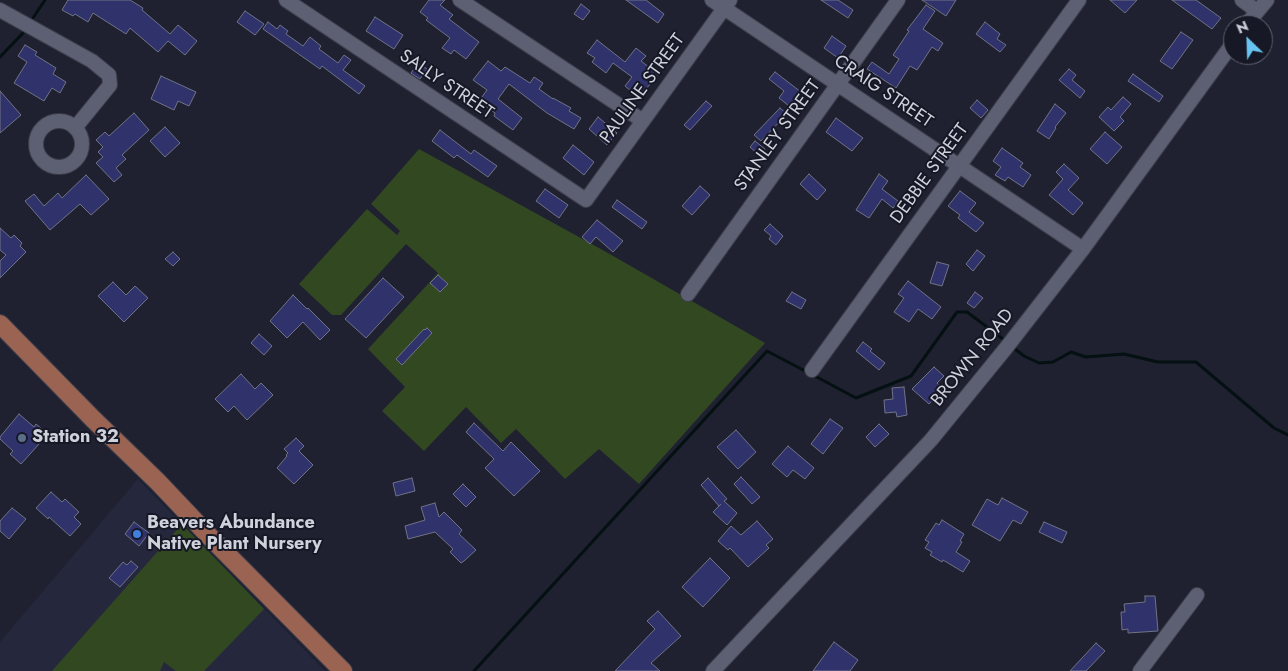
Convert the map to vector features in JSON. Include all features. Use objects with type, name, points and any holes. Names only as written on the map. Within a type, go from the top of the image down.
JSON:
[{"type":"main road","points":[[0,324],[343,671]]},
{"type":"street","name":"SALLY STREET","points":[[286,0],[586,200]]},
{"type":"street","points":[[460,0],[643,121]]},
{"type":"street","name":"CRAIG STREET","points":[[712,0],[727,4],[838,84],[1083,249]]},
{"type":"street","name":"STANLEY STREET","points":[[688,294],[898,0]]},
{"type":"street","name":"DEBBIE STREET","points":[[812,370],[1078,0]]},
{"type":"street","points":[[1242,0],[1257,10]]},
{"type":"street","points":[[1253,15],[1267,0]]},
{"type":"street","name":"PAULINE STREET","points":[[586,200],[727,4]]},
{"type":"street","points":[[0,10],[92,61],[109,75],[110,85],[75,128]]},
{"type":"street","name":"BROWN ROAD","points":[[713,671],[931,440],[1010,344],[1083,249],[1223,57]]},
{"type":"street","points":[[1140,671],[1197,595]]},
{"type":"shaded area","points":[[138,479],[325,671],[0,671],[0,642]]},
{"type":"green space","points":[[419,149],[608,253],[765,343],[639,484],[599,449],[565,479],[516,429],[501,443],[466,407],[424,451],[382,411],[405,387],[368,349],[438,273],[406,244],[341,315],[332,315],[299,284],[367,209],[397,235],[400,231],[371,204]]},
{"type":"green space","points":[[182,524],[264,609],[204,671],[176,671],[164,662],[160,671],[52,671]]},
{"type":"building","points":[[68,0],[130,0],[143,8],[142,10],[170,34],[178,25],[197,41],[185,55],[168,41],[158,52],[130,28],[126,34],[93,13],[88,22],[75,14],[73,16],[62,10]]},
{"type":"building","points":[[429,0],[445,0],[440,5],[453,15],[449,19],[479,42],[466,59],[454,50],[451,54],[442,48],[450,38],[426,20],[428,18],[420,12]]},
{"type":"building","points":[[626,0],[646,0],[664,14],[658,23]]},
{"type":"building","points":[[821,0],[838,0],[853,10],[848,18]]},
{"type":"building","points":[[922,0],[956,0],[946,16]]},
{"type":"building","points":[[1110,0],[1137,0],[1125,13]]},
{"type":"building","points":[[1172,0],[1196,0],[1221,18],[1212,29]]},
{"type":"building","points":[[581,4],[590,11],[583,20],[574,14]]},
{"type":"building","points":[[926,5],[935,11],[923,29],[943,43],[938,51],[932,47],[917,70],[910,66],[896,88],[867,69],[872,62],[889,74],[899,59],[893,55],[909,31],[907,30]]},
{"type":"building","points":[[245,11],[264,24],[255,35],[237,22]]},
{"type":"building","points":[[375,17],[403,35],[394,49],[366,31]]},
{"type":"building","points":[[268,22],[277,29],[280,25],[288,31],[286,34],[303,46],[310,37],[321,46],[319,49],[338,63],[344,55],[351,60],[343,70],[365,86],[359,94],[322,66],[320,69],[263,29]]},
{"type":"building","points":[[985,22],[1000,34],[997,39],[1006,45],[1000,52],[976,34]]},
{"type":"building","points":[[1181,32],[1193,40],[1172,69],[1160,61]]},
{"type":"building","points":[[832,36],[846,46],[838,58],[824,48]]},
{"type":"building","points":[[597,40],[625,62],[636,48],[646,56],[641,61],[658,74],[639,98],[625,86],[632,77],[613,63],[606,73],[592,62],[595,58],[587,53]]},
{"type":"building","points":[[25,45],[37,52],[35,55],[56,68],[53,74],[66,82],[60,93],[52,88],[44,101],[14,83],[27,62],[18,56]]},
{"type":"building","points":[[488,61],[501,71],[505,67],[530,83],[534,77],[543,83],[539,89],[571,108],[569,111],[581,118],[574,129],[547,113],[509,84],[498,99],[522,118],[513,130],[494,116],[495,113],[479,101],[487,90],[473,80]]},
{"type":"building","points":[[418,63],[427,69],[420,79],[411,73]]},
{"type":"building","points":[[1069,69],[1076,75],[1072,80],[1085,91],[1080,98],[1059,80]]},
{"type":"building","points":[[775,72],[801,92],[789,106],[779,98],[784,91],[769,79]]},
{"type":"building","points":[[1133,74],[1163,96],[1159,102],[1128,81]]},
{"type":"building","points":[[161,76],[196,92],[189,106],[178,101],[174,110],[151,99]]},
{"type":"building","points":[[0,91],[21,115],[0,133]]},
{"type":"building","points":[[1123,97],[1131,104],[1120,117],[1124,121],[1114,131],[1099,117],[1108,107],[1111,110]]},
{"type":"building","points":[[977,100],[988,110],[981,118],[970,108]]},
{"type":"building","points":[[706,101],[712,106],[690,130],[684,125]]},
{"type":"building","points":[[1055,104],[1066,113],[1055,127],[1049,139],[1037,131]]},
{"type":"building","points":[[780,108],[787,114],[761,141],[754,135]]},
{"type":"building","points":[[134,113],[149,130],[122,155],[126,159],[116,168],[122,175],[114,182],[96,163],[103,157],[98,152],[103,147],[96,140],[105,132],[109,136]]},
{"type":"building","points":[[598,117],[617,133],[607,145],[589,129]]},
{"type":"building","points":[[836,118],[863,138],[852,151],[826,132]]},
{"type":"building","points":[[165,127],[180,143],[165,157],[150,141]]},
{"type":"building","points":[[440,130],[471,154],[474,150],[497,166],[488,177],[457,155],[454,158],[432,141]]},
{"type":"building","points":[[1105,132],[1122,147],[1107,164],[1090,149]]},
{"type":"building","points":[[755,141],[765,149],[760,156],[750,147]]},
{"type":"building","points":[[573,145],[594,162],[584,175],[563,158]]},
{"type":"building","points":[[1002,148],[1023,163],[1020,167],[1031,175],[1023,187],[1008,177],[1005,181],[995,175],[1001,167],[993,161]]},
{"type":"building","points":[[1064,164],[1079,178],[1068,190],[1083,203],[1073,215],[1049,195],[1063,179],[1056,172]]},
{"type":"building","points":[[809,174],[826,190],[817,200],[800,184]]},
{"type":"building","points":[[879,174],[888,181],[882,189],[898,201],[893,208],[882,199],[869,218],[856,210]]},
{"type":"building","points":[[86,175],[109,199],[91,215],[80,204],[50,230],[25,201],[34,194],[44,206],[58,193],[62,198]]},
{"type":"building","points":[[700,186],[710,195],[692,215],[682,206]]},
{"type":"building","points":[[545,189],[568,205],[559,218],[536,201]]},
{"type":"building","points":[[960,191],[976,203],[969,212],[984,223],[976,232],[958,218],[960,215],[948,206]]},
{"type":"building","points":[[617,200],[647,222],[642,229],[612,207]]},
{"type":"building","points":[[597,220],[623,241],[613,252],[596,237],[590,244],[582,237]]},
{"type":"building","points":[[770,224],[783,236],[776,245],[769,239],[771,236],[764,230]]},
{"type":"building","points":[[0,228],[11,238],[14,235],[22,243],[20,246],[26,252],[0,278],[0,261],[6,255],[0,250]]},
{"type":"building","points":[[977,250],[985,256],[973,271],[966,264]]},
{"type":"building","points":[[173,252],[180,259],[173,266],[165,259]]},
{"type":"building","points":[[937,262],[949,265],[942,286],[930,283]]},
{"type":"building","points":[[438,275],[448,284],[440,292],[430,283]]},
{"type":"building","points":[[383,278],[404,297],[366,338],[345,319]]},
{"type":"building","points":[[908,281],[941,307],[932,319],[918,309],[909,322],[894,312],[904,298],[898,294]]},
{"type":"building","points":[[113,282],[126,295],[135,286],[148,298],[124,322],[98,296]]},
{"type":"building","points":[[792,292],[806,300],[801,309],[786,301]]},
{"type":"building","points":[[975,292],[983,298],[974,308],[967,303]]},
{"type":"building","points":[[293,295],[330,330],[320,340],[303,322],[287,338],[270,321]]},
{"type":"building","points":[[427,328],[432,333],[402,365],[396,359]]},
{"type":"building","points":[[259,334],[272,346],[264,355],[251,343]]},
{"type":"building","points":[[863,342],[872,349],[870,351],[885,363],[879,370],[856,351]]},
{"type":"building","points":[[934,367],[944,376],[937,383],[943,389],[929,404],[912,389]]},
{"type":"building","points":[[241,374],[255,389],[261,383],[273,395],[247,420],[234,406],[228,412],[215,399]]},
{"type":"building","points":[[904,387],[907,415],[897,417],[896,412],[885,413],[884,400],[893,399],[892,388]]},
{"type":"building","name":"Station 32","points":[[19,414],[34,427],[36,424],[48,434],[21,464],[10,454],[13,451],[0,439]]},
{"type":"building","points":[[830,419],[843,428],[823,454],[811,444]]},
{"type":"building","points":[[474,423],[503,451],[511,442],[540,471],[514,496],[485,468],[494,459],[466,432]]},
{"type":"building","points":[[879,424],[889,434],[875,447],[866,437]]},
{"type":"building","points":[[736,430],[756,452],[738,469],[717,447]]},
{"type":"building","points":[[296,438],[304,446],[299,451],[313,465],[294,484],[277,468],[287,456],[288,453],[284,449]]},
{"type":"building","points":[[788,446],[814,468],[805,479],[793,470],[787,477],[772,464]]},
{"type":"building","points":[[741,477],[760,497],[752,504],[734,484]]},
{"type":"building","points":[[412,478],[415,491],[396,496],[393,483]]},
{"type":"building","points":[[708,478],[727,499],[724,501],[737,513],[727,525],[713,512],[719,506],[701,485]]},
{"type":"building","points":[[463,484],[476,497],[466,507],[453,494]]},
{"type":"building","points":[[51,492],[62,502],[65,499],[79,512],[74,517],[81,524],[70,536],[36,508]]},
{"type":"building","points":[[1002,498],[1028,512],[1021,524],[1013,520],[1000,541],[972,525],[987,499],[998,505]]},
{"type":"building","points":[[435,503],[439,517],[444,512],[462,530],[459,534],[476,550],[461,563],[450,552],[453,549],[435,532],[408,539],[405,526],[425,520],[421,507]]},
{"type":"building","points":[[12,508],[26,519],[9,539],[0,531],[0,521]]},
{"type":"building","points":[[942,520],[964,534],[956,552],[970,561],[963,572],[943,560],[942,562],[930,555],[932,552],[925,548],[929,542],[925,540],[936,523],[939,525]]},
{"type":"building","points":[[757,521],[773,539],[766,545],[769,548],[748,567],[730,548],[728,550],[718,541],[731,526],[741,535]]},
{"type":"building","name":"Beavers Abundance Native Plant Nursery","points":[[134,522],[149,533],[139,546],[125,534]]},
{"type":"building","points":[[1044,522],[1067,532],[1062,543],[1039,532]]},
{"type":"building","points":[[710,558],[730,578],[703,607],[682,587]]},
{"type":"building","points":[[131,561],[138,567],[120,587],[109,578],[123,562],[127,565]]},
{"type":"building","points":[[1145,596],[1155,596],[1158,631],[1128,633],[1128,629],[1122,630],[1121,612],[1125,612],[1124,604],[1145,602]]},
{"type":"building","points":[[658,611],[681,636],[651,663],[660,671],[615,671],[655,629],[647,621]]},
{"type":"building","points":[[834,642],[858,660],[850,671],[813,671]]},
{"type":"building","points":[[1096,643],[1105,651],[1086,671],[1070,671]]},
{"type":"waterway","points":[[33,18],[45,0]]},
{"type":"waterway","points":[[0,57],[23,33]]},
{"type":"waterway","points":[[813,375],[856,398],[911,376],[957,312],[967,312],[1007,342]]},
{"type":"waterway","points":[[1011,346],[1024,356],[1039,363],[1053,362],[1071,352],[1086,357],[1124,354],[1158,362],[1196,362],[1274,428],[1288,435]]},
{"type":"waterway","points":[[474,671],[767,351],[807,372]]},
{"type":"place","name":"Station 32","points":[[22,438]]},
{"type":"place","name":"Beavers Abundance Native Plant Nursery","points":[[137,534]]}]
